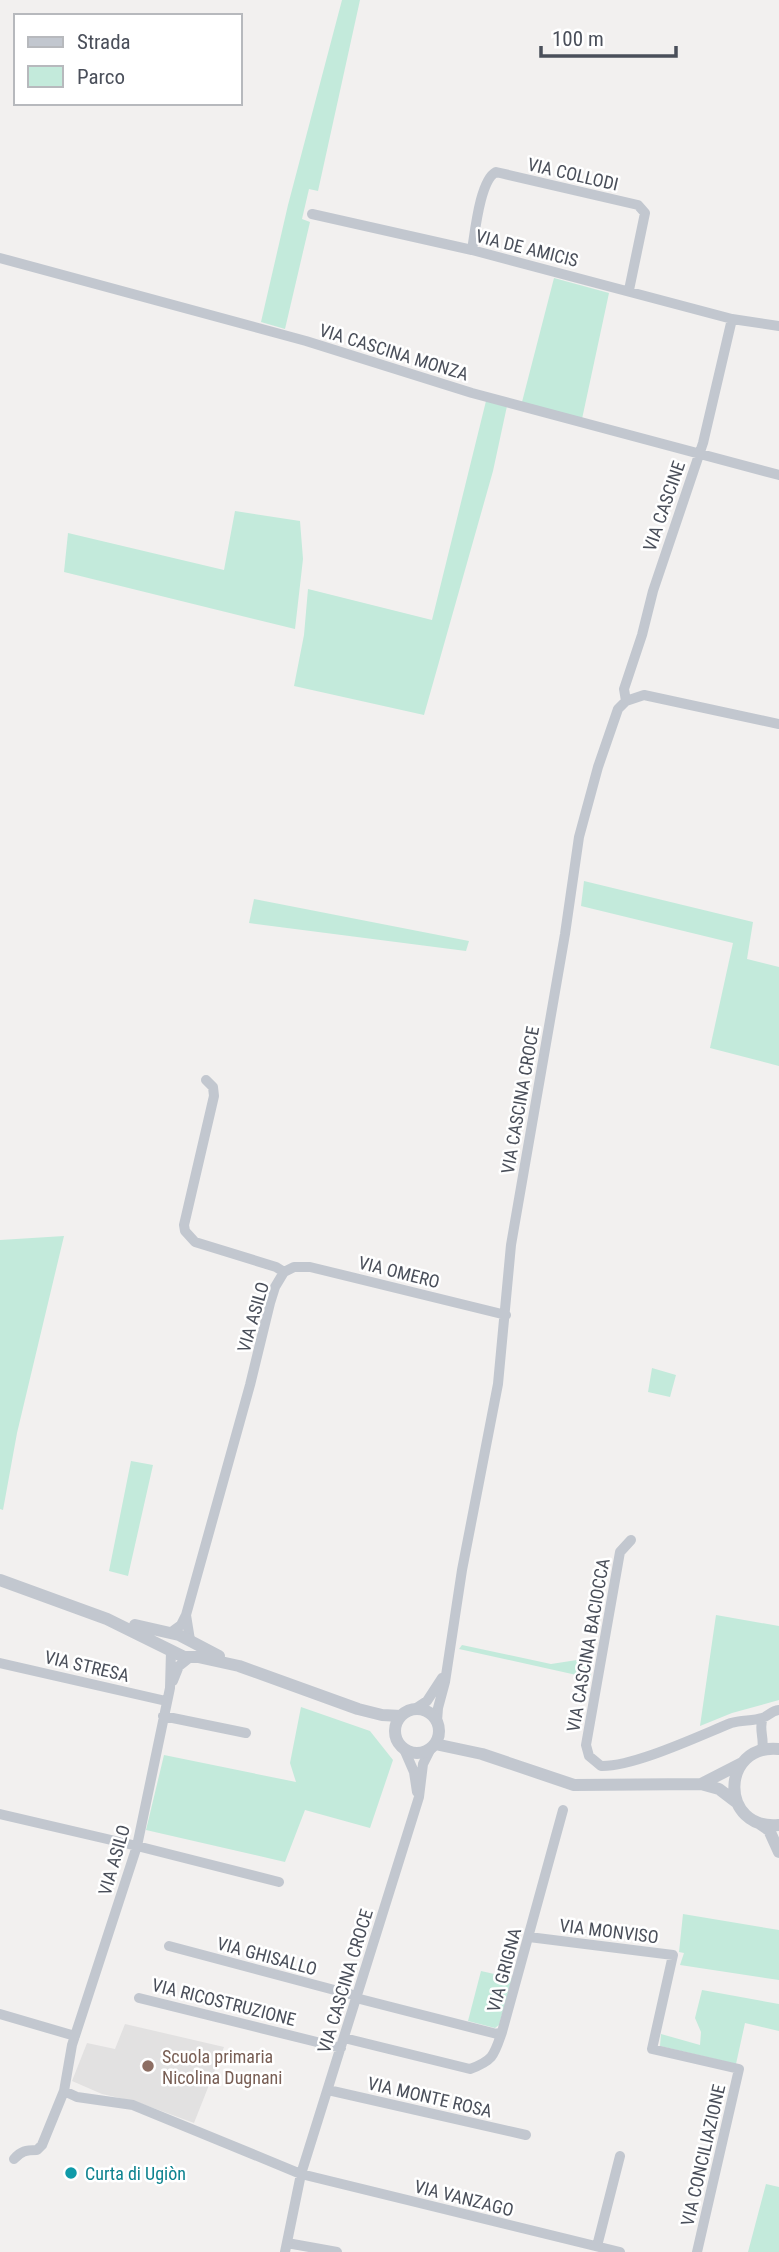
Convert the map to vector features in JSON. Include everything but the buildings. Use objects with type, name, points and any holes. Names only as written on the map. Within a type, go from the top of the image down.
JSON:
[{"type":"street","name":"VIA COLLODI","points":[[472,250],[485,184],[491,174],[496,172],[638,205],[645,213],[629,290]]},
{"type":"street","name":"VIA DE AMICIS","points":[[312,214],[472,250],[732,319],[779,326]]},
{"type":"street","name":"VIA CASCINA MONZA","points":[[0,258],[306,341],[472,393],[779,475]]},
{"type":"street","name":"VIA CASCINE","points":[[626,701],[624,689],[664,555],[703,443],[732,319]]},
{"type":"street","points":[[626,701],[644,695],[779,724]]},
{"type":"street","name":"VIA CASCINA CROCE","points":[[438,1724],[438,1708],[445,1682],[498,1384],[518,1198],[565,934],[579,837],[608,734],[618,709],[626,701]]},
{"type":"street","points":[[206,1080],[214,1087],[214,1096],[184,1224],[185,1231],[195,1242],[276,1267],[284,1272]]},
{"type":"street","name":"VIA OMERO","points":[[284,1272],[294,1267],[310,1267],[506,1315]]},
{"type":"street","name":"VIA ASILO","points":[[170,1633],[181,1625],[186,1615],[270,1303],[284,1272]]},
{"type":"street","name":"VIA CASCINA BACIOCCA","points":[[631,1540],[620,1552],[586,1745],[589,1756],[601,1766],[615,1765],[748,1719],[762,1723]]},
{"type":"street","points":[[0,1580],[107,1619],[190,1658],[206,1658],[239,1666],[358,1709],[382,1715],[401,1716],[415,1709],[428,1711],[451,1738],[482,1754],[574,1785],[701,1784],[719,1789],[736,1802],[749,1818],[769,1830],[779,1852]]},
{"type":"street","name":"VIA ASILO","points":[[186,1615],[190,1640]]},
{"type":"street","points":[[107,1619],[180,1635],[239,1666]]},
{"type":"street","name":"VIA ASILO","points":[[170,1688],[171,1651]]},
{"type":"street","name":"VIA ASILO","points":[[14,2159],[26,2150],[37,2150],[42,2145],[64,2091],[75,2036],[137,1846],[166,1701],[180,1667],[190,1658]]},
{"type":"street","name":"VIA STRESA","points":[[0,1663],[166,1701]]},
{"type":"street","name":"VIA CASCINA CROCE","points":[[415,1709],[436,1690],[446,1668]]},
{"type":"street","points":[[358,1709],[395,1732]]},
{"type":"street","points":[[762,1750],[762,1723],[772,1711],[779,1710]]},
{"type":"street","points":[[163,1716],[246,1733]]},
{"type":"street","points":[[401,1716],[395,1732],[414,1772],[419,1797]]},
{"type":"street","points":[[432,1747],[438,1724]]},
{"type":"street","points":[[404,1749],[417,1753],[432,1747],[482,1754]]},
{"type":"street","name":"VIA CASCINA CROCE","points":[[286,2248],[301,2174],[419,1797],[423,1765],[432,1747]]},
{"type":"street","points":[[701,1784],[743,1763],[762,1750],[779,1749]]},
{"type":"street","points":[[736,1802],[734,1781],[743,1763]]},
{"type":"street","name":"VIA GRIGNA","points":[[357,1997],[497,2034],[502,2032],[563,1810]]},
{"type":"street","points":[[0,1814],[279,1882]]},
{"type":"street","points":[[758,1823],[779,1825]]},
{"type":"street","name":"VIA MONVISO","points":[[529,1937],[673,1955],[652,2049]]},
{"type":"street","name":"VIA GHISALLO","points":[[169,1946],[357,1997]]},
{"type":"street","name":"VIA RICOSTRUZIONE","points":[[139,1998],[470,2069],[489,2062],[502,2032]]},
{"type":"street","points":[[0,2014],[75,2036]]},
{"type":"street","name":"VIA CONCILIAZIONE","points":[[652,2049],[739,2070],[697,2252]]},
{"type":"street","name":"VIA MONTE ROSA","points":[[328,2090],[526,2135]]},
{"type":"street","name":"VIA VANZAGO","points":[[64,2091],[77,2097],[132,2105],[301,2174],[620,2252]]},
{"type":"street","points":[[597,2246],[620,2156]]},
{"type":"street","points":[[566,2252],[567,2240]]},
{"type":"street","points":[[286,2248],[337,2252]]},
{"type":"shaded area","name":"Scuola primaria Nicolina Dugnani","points":[[125,2024],[224,2047],[194,2123],[137,2102],[102,2094],[72,2081],[87,2043],[115,2049]]},
{"type":"green space","points":[[342,0],[360,0],[318,191],[309,189],[302,219],[310,222],[285,329],[261,322],[288,205]]},
{"type":"green space","points":[[554,278],[609,293],[582,419],[522,402]]},
{"type":"green space","points":[[486,401],[507,406],[493,471],[424,715],[294,686],[304,635],[308,589],[432,620]]},
{"type":"green space","points":[[235,511],[300,521],[303,559],[295,629],[64,572],[68,533],[224,570]]},
{"type":"green space","points":[[584,881],[753,922],[747,959],[779,967],[779,1066],[710,1048],[733,943],[581,906]]},
{"type":"green space","points":[[254,899],[469,941],[466,951],[249,923]]},
{"type":"green space","points":[[64,1236],[17,1433],[3,1510],[0,1509],[0,1240]]},
{"type":"green space","points":[[652,1368],[676,1375],[670,1397],[648,1392]]},
{"type":"green space","points":[[131,1461],[153,1465],[128,1576],[109,1571]]},
{"type":"green space","points":[[716,1615],[779,1626],[779,1700],[732,1713],[700,1726]]},
{"type":"green space","points":[[462,1645],[551,1664],[577,1660],[595,1650],[590,1678],[459,1649]]},
{"type":"green space","points":[[301,1707],[370,1731],[393,1760],[370,1828],[305,1810],[285,1862],[146,1830],[164,1755],[296,1782],[290,1763]]},
{"type":"green space","points":[[683,1914],[779,1930],[779,1980],[680,1965],[684,1953],[679,1952]]},
{"type":"green space","points":[[481,1971],[512,1978],[499,2025],[495,2028],[468,2021]]},
{"type":"green space","points":[[702,1990],[779,2004],[779,2031],[745,2023],[736,2064],[660,2046],[661,2034],[700,2045],[701,2032],[695,2018]]},
{"type":"green space","points":[[766,2184],[779,2187],[779,2252],[748,2252]]},
{"type":"place","name":"Scuola primaria Nicolina Dugnani","points":[[148,2066]]},
{"type":"place","name":"Curta di Ugiòn","points":[[71,2173]]}]
